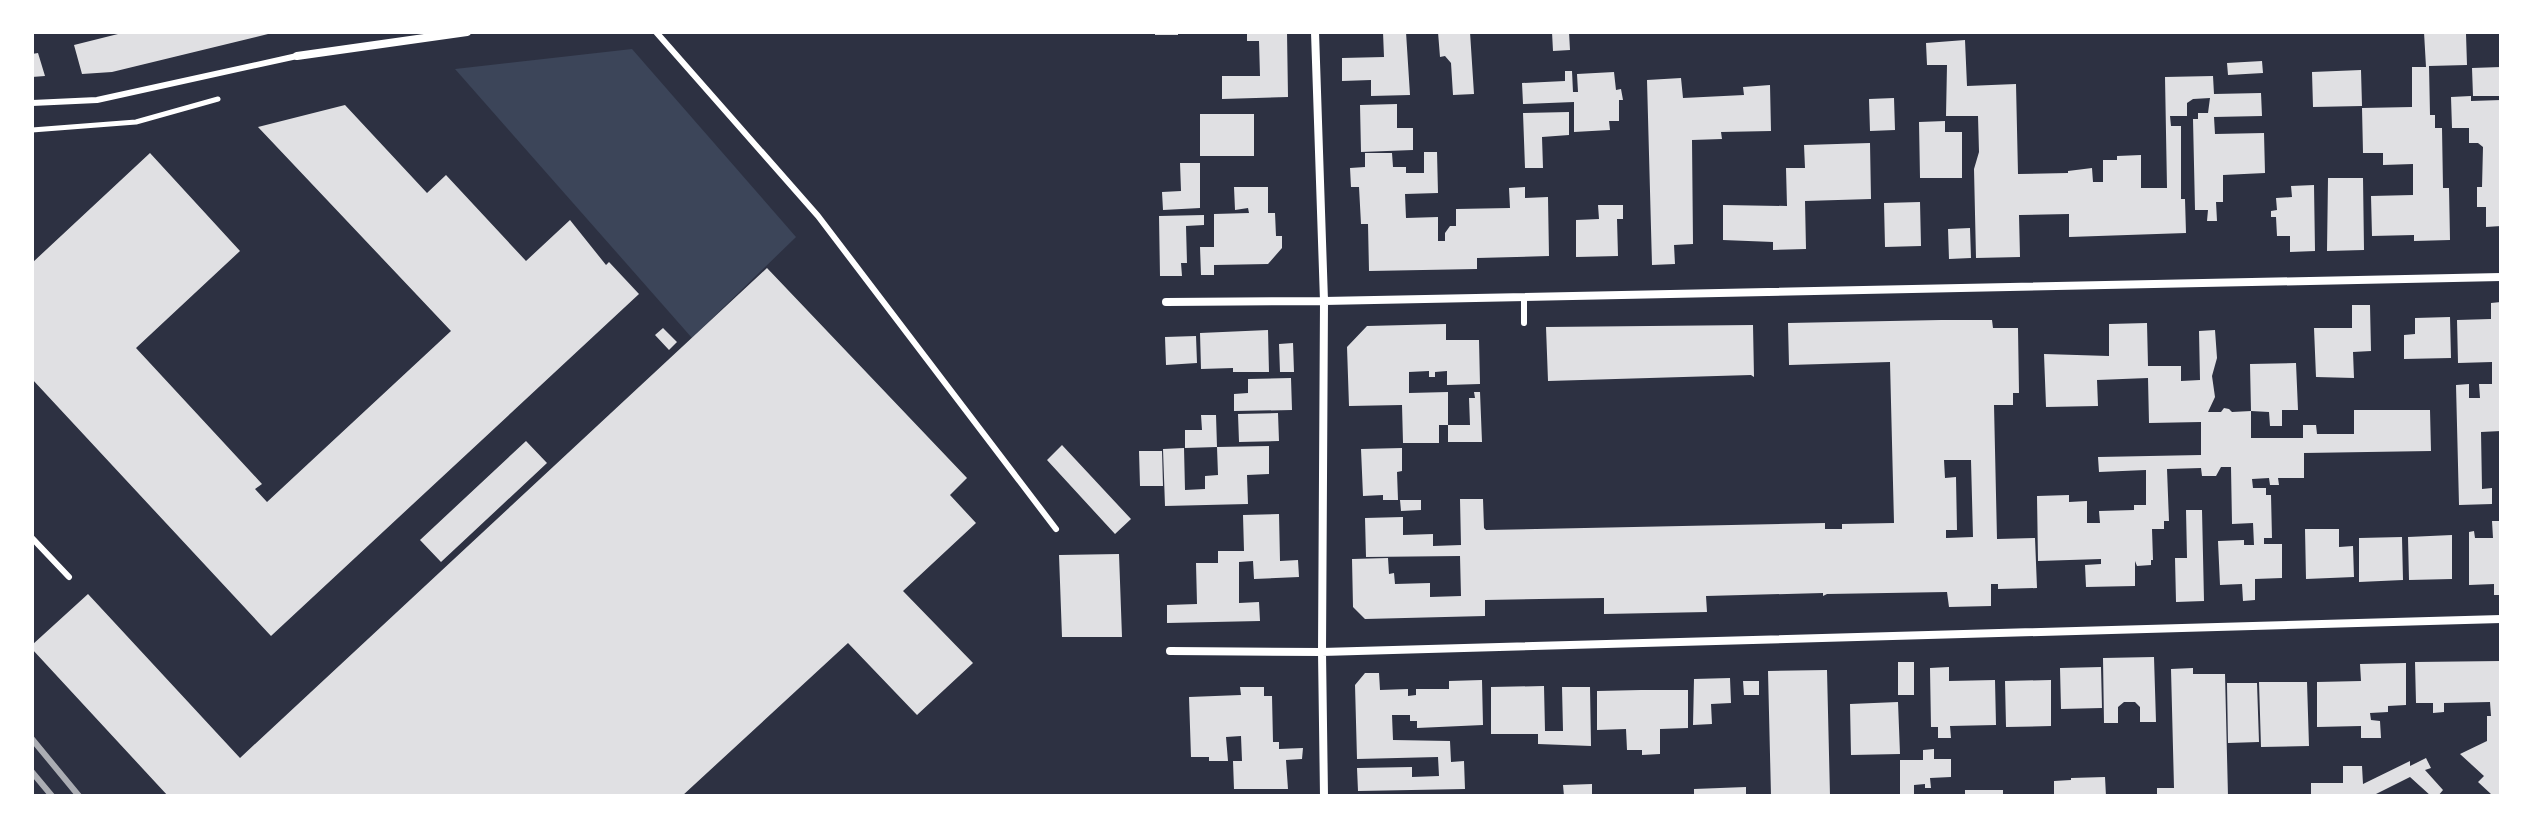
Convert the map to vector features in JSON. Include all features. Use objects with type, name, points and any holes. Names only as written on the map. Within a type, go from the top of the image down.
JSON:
[{"type":"street","points":[[297,56],[467,32]]},
{"type":"street","points":[[1315,32],[1324,301],[1324,796]]},
{"type":"street","points":[[1166,302],[2501,277]]},
{"type":"street","points":[[1170,651],[1322,652],[2501,619]]},
{"type":"lane","points":[[656,32],[818,216],[1056,529]]},
{"type":"lane","points":[[32,103],[97,100],[297,56]]},
{"type":"lane","points":[[1524,297],[1524,323]]},
{"type":"lane","points":[[32,538],[69,577]]},
{"type":"path","points":[[32,130],[136,122]]},
{"type":"shaded area","points":[[632,49],[796,237],[692,338],[455,69]]},
{"type":"building","points":[[126,32],[272,33],[112,72],[82,74],[74,45]]},
{"type":"building","points":[[1155,32],[1178,32],[1178,35],[1155,35]]},
{"type":"building","points":[[1247,32],[1287,32],[1288,97],[1222,99],[1222,76],[1260,76],[1259,41],[1247,41]]},
{"type":"building","points":[[1383,32],[1406,32],[1410,95],[1371,96],[1371,80],[1342,81],[1342,58],[1384,57]]},
{"type":"building","points":[[1438,32],[1470,32],[1474,94],[1453,95],[1451,63],[1445,56],[1440,57]]},
{"type":"building","points":[[1552,32],[1569,32],[1570,50],[1553,51]]},
{"type":"building","points":[[2424,32],[2466,34],[2467,65],[2429,66],[2430,115],[2435,115],[2435,128],[2442,128],[2443,188],[2449,188],[2450,240],[2414,241],[2414,235],[2372,236],[2371,196],[2413,195],[2413,164],[2383,165],[2383,153],[2363,153],[2362,108],[2412,107],[2412,67],[2426,67]]},
{"type":"building","points":[[1965,40],[1967,86],[2016,84],[2018,174],[2068,173],[2092,168],[2093,182],[2103,182],[2103,160],[2141,155],[2141,188],[2167,188],[2165,77],[2213,76],[2214,94],[2261,93],[2262,116],[2214,117],[2215,134],[2264,133],[2265,173],[2223,175],[2223,202],[2216,202],[2217,221],[2207,221],[2208,210],[2195,210],[2193,119],[2198,119],[2198,113],[2208,113],[2210,98],[2193,99],[2187,103],[2187,116],[2170,116],[2171,126],[2181,126],[2181,199],[2185,199],[2186,233],[2069,237],[2069,214],[2019,215],[2020,257],[1976,258],[1974,169],[1979,152],[1978,116],[1946,116],[1947,65],[1927,65],[1926,43]]},
{"type":"building","points":[[38,53],[45,76],[32,77],[32,54]]},
{"type":"building","points":[[2262,61],[2263,73],[2228,75],[2227,63]]},
{"type":"building","points":[[2501,67],[2501,96],[2473,96],[2472,68]]},
{"type":"building","points":[[2361,70],[2362,106],[2313,107],[2312,72]]},
{"type":"building","points":[[1565,71],[1572,71],[1573,92],[1578,92],[1577,74],[1614,72],[1616,90],[1621,89],[1623,100],[1619,100],[1619,121],[1609,121],[1610,130],[1574,132],[1574,102],[1523,104],[1522,83],[1565,81]]},
{"type":"building","points":[[1681,78],[1683,98],[1744,95],[1743,87],[1770,85],[1771,131],[1721,132],[1722,139],[1692,140],[1693,244],[1674,245],[1675,264],[1652,265],[1647,80]]},
{"type":"building","points":[[2471,96],[2471,101],[2501,100],[2501,226],[2486,227],[2486,207],[2477,207],[2477,187],[2482,187],[2483,147],[2478,143],[2469,143],[2469,128],[2452,128],[2451,97]]},
{"type":"building","points":[[1894,98],[1895,130],[1870,131],[1869,99]]},
{"type":"building","points":[[1397,104],[1397,128],[1413,128],[1413,150],[1361,152],[1360,105]]},
{"type":"building","points":[[345,105],[427,193],[446,175],[526,261],[570,220],[606,265],[609,262],[639,294],[271,636],[32,379],[32,263],[150,153],[240,251],[136,348],[262,484],[255,489],[267,502],[451,331],[258,127]]},
{"type":"building","points":[[1569,112],[1569,135],[1542,137],[1543,168],[1525,168],[1523,113]]},
{"type":"building","points":[[1200,114],[1254,114],[1254,156],[1200,156]]},
{"type":"building","points":[[1945,121],[1945,132],[1962,132],[1962,178],[1920,178],[1919,122]]},
{"type":"building","points":[[1870,143],[1871,199],[1805,201],[1806,249],[1773,250],[1773,242],[1723,240],[1723,205],[1787,206],[1786,168],[1805,168],[1804,145]]},
{"type":"building","points":[[1424,152],[1437,152],[1438,193],[1405,194],[1406,218],[1438,217],[1438,241],[1445,241],[1445,233],[1450,226],[1456,226],[1456,209],[1510,208],[1509,188],[1525,187],[1525,198],[1548,197],[1549,256],[1477,258],[1477,269],[1369,271],[1368,224],[1361,224],[1359,187],[1351,187],[1350,168],[1365,167],[1365,153],[1392,153],[1393,167],[1406,167],[1406,173],[1424,173]]},
{"type":"building","points":[[1180,163],[1200,163],[1200,208],[1163,210],[1162,192],[1181,191]]},
{"type":"building","points":[[2328,178],[2363,178],[2364,250],[2327,251]]},
{"type":"building","points":[[2314,185],[2315,251],[2290,252],[2290,236],[2277,236],[2276,217],[2271,217],[2271,211],[2277,210],[2276,198],[2292,197],[2291,186]]},
{"type":"building","points":[[1234,187],[1268,187],[1268,213],[1275,213],[1276,236],[1282,236],[1282,248],[1268,264],[1214,265],[1214,275],[1201,275],[1200,247],[1214,247],[1214,214],[1249,213],[1248,208],[1235,210]]},
{"type":"building","points":[[1920,202],[1921,246],[1885,247],[1884,203]]},
{"type":"building","points":[[1598,205],[1623,205],[1623,219],[1617,219],[1618,256],[1576,257],[1576,220],[1599,219]]},
{"type":"building","points":[[1204,215],[1204,225],[1186,226],[1187,263],[1181,263],[1182,276],[1160,276],[1159,216]]},
{"type":"building","points":[[1970,228],[1971,258],[1949,259],[1948,229]]},
{"type":"building","points":[[767,268],[967,478],[950,495],[976,523],[903,591],[973,663],[917,715],[848,643],[682,796],[168,796],[32,649],[32,645],[88,594],[240,758]]},
{"type":"building","points":[[2501,302],[2501,431],[2481,432],[2482,489],[2492,488],[2492,504],[2459,505],[2456,385],[2469,384],[2469,398],[2480,398],[2479,384],[2492,384],[2492,362],[2458,363],[2457,320],[2491,319],[2491,303]]},
{"type":"building","points":[[2352,305],[2370,305],[2371,351],[2353,352],[2354,378],[2316,377],[2314,328],[2352,328]]},
{"type":"building","points":[[2450,317],[2451,358],[2404,359],[2404,335],[2415,334],[2415,318]]},
{"type":"building","points":[[1992,320],[1993,328],[2018,328],[2019,393],[2013,393],[2013,405],[1994,405],[1997,539],[2035,538],[2037,588],[1998,589],[1998,584],[1991,584],[1991,606],[1949,607],[1947,592],[1706,596],[1707,612],[1604,614],[1604,598],[1485,600],[1485,616],[1365,619],[1353,607],[1352,559],[1388,558],[1389,574],[1394,573],[1395,584],[1430,583],[1430,597],[1461,596],[1460,556],[1366,557],[1365,518],[1403,517],[1403,535],[1433,534],[1433,546],[1461,545],[1460,499],[1483,499],[1486,530],[1825,523],[1825,529],[1842,529],[1842,524],[1894,523],[1890,362],[1789,365],[1788,323]],"holes":[[[1944,460],[1971,460],[1973,537],[1946,538],[1946,530],[1957,530],[1956,477],[1945,478]]]},
{"type":"building","points":[[2147,323],[2148,366],[2181,366],[2181,381],[2200,380],[2199,331],[2215,330],[2217,358],[2212,376],[2215,397],[2208,412],[2221,412],[2224,408],[2232,412],[2251,411],[2251,438],[2303,438],[2303,425],[2316,425],[2317,434],[2354,434],[2354,410],[2430,410],[2431,451],[2304,453],[2304,478],[2278,478],[2279,485],[2270,485],[2269,478],[2252,479],[2253,488],[2266,488],[2266,495],[2271,495],[2272,538],[2264,538],[2264,544],[2282,544],[2282,578],[2255,579],[2255,600],[2243,601],[2242,584],[2220,585],[2218,541],[2244,540],[2244,545],[2254,545],[2253,523],[2232,524],[2231,467],[2221,467],[2216,476],[2202,476],[2201,468],[2167,469],[2169,521],[2164,521],[2164,529],[2152,529],[2151,565],[2137,566],[2135,561],[2135,586],[2086,587],[2085,565],[2101,564],[2101,559],[2038,561],[2037,496],[2069,495],[2069,502],[2087,501],[2087,523],[2100,523],[2099,511],[2134,510],[2134,505],[2146,505],[2146,470],[2099,472],[2098,457],[2201,455],[2201,422],[2149,423],[2148,378],[2097,380],[2098,406],[2046,407],[2044,354],[2109,356],[2109,324]]},
{"type":"building","points":[[1446,324],[1446,340],[1479,340],[1480,384],[1447,385],[1447,371],[1435,372],[1435,377],[1429,377],[1429,371],[1409,372],[1409,393],[1448,392],[1448,425],[1439,425],[1439,443],[1403,443],[1402,405],[1349,406],[1347,347],[1367,326]]},
{"type":"building","points":[[1753,325],[1754,377],[1548,381],[1546,327]]},
{"type":"building","points":[[663,328],[677,342],[669,350],[655,335]]},
{"type":"building","points":[[1268,330],[1269,372],[1233,372],[1233,368],[1201,369],[1200,333]]},
{"type":"building","points":[[1196,336],[1197,363],[1166,365],[1165,337]]},
{"type":"building","points":[[1293,343],[1294,372],[1280,372],[1279,344]]},
{"type":"building","points":[[2296,363],[2298,410],[2282,410],[2282,426],[2270,426],[2269,412],[2251,411],[2250,364]]},
{"type":"building","points":[[1291,378],[1292,410],[1234,411],[1234,394],[1248,393],[1248,379]]},
{"type":"building","points":[[1474,392],[1480,392],[1482,442],[1448,442],[1448,425],[1470,425],[1469,398],[1475,398]]},
{"type":"building","points":[[1278,413],[1279,441],[1239,442],[1238,414]]},
{"type":"building","points":[[1201,415],[1216,415],[1217,447],[1185,448],[1185,430],[1202,430]]},
{"type":"building","points":[[526,441],[547,463],[441,562],[420,540]]},
{"type":"building","points":[[1062,445],[1131,519],[1115,534],[1047,460]]},
{"type":"building","points":[[1269,446],[1269,474],[1247,475],[1248,504],[1165,506],[1163,449],[1184,448],[1185,490],[1205,489],[1205,476],[1218,475],[1217,447]]},
{"type":"building","points":[[1402,448],[1402,471],[1397,472],[1398,500],[1383,500],[1383,495],[1363,496],[1361,449]]},
{"type":"building","points":[[1139,451],[1162,451],[1163,486],[1140,486]]},
{"type":"building","points":[[1400,500],[1421,500],[1421,510],[1401,511]]},
{"type":"building","points":[[2186,510],[2202,510],[2204,601],[2176,602],[2175,558],[2187,558]]},
{"type":"building","points":[[1279,514],[1280,561],[1298,560],[1299,577],[1254,579],[1253,561],[1239,562],[1239,603],[1259,602],[1260,621],[1167,623],[1167,605],[1197,604],[1196,563],[1218,563],[1218,551],[1244,551],[1243,515]]},
{"type":"building","points":[[2492,521],[2501,521],[2501,595],[2494,595],[2494,584],[2469,585],[2469,532],[2474,531],[2475,538],[2493,538]]},
{"type":"building","points":[[2305,529],[2339,529],[2339,547],[2353,546],[2354,577],[2306,579]]},
{"type":"building","points":[[2452,535],[2452,579],[2409,580],[2408,537]]},
{"type":"building","points":[[2402,537],[2403,580],[2359,582],[2359,538]]},
{"type":"building","points":[[1119,554],[1122,637],[1062,637],[1059,555]]},
{"type":"building","points":[[2154,657],[2156,722],[2140,722],[2140,707],[2135,702],[2124,702],[2118,707],[2118,723],[2104,723],[2103,658]]},
{"type":"building","points":[[2501,661],[2501,796],[2489,796],[2491,794],[2478,782],[2484,776],[2460,754],[2487,741],[2490,702],[2444,703],[2444,712],[2433,713],[2433,703],[2416,703],[2415,662]]},
{"type":"building","points":[[1898,662],[1914,662],[1914,695],[1898,695]]},
{"type":"building","points":[[2406,663],[2406,705],[2388,706],[2388,712],[2370,713],[2371,720],[2380,721],[2381,738],[2361,738],[2361,726],[2317,727],[2317,682],[2361,681],[2360,664]]},
{"type":"building","points":[[1949,667],[1949,681],[1995,680],[1996,725],[1950,726],[1951,738],[1938,738],[1938,727],[1931,727],[1930,668]]},
{"type":"building","points":[[2101,667],[2102,708],[2061,709],[2060,668]]},
{"type":"building","points":[[2193,668],[2193,674],[2225,674],[2228,796],[2157,796],[2157,788],[2174,788],[2171,669]]},
{"type":"building","points":[[1827,670],[1830,796],[1771,796],[1768,671]]},
{"type":"building","points":[[1365,673],[1379,673],[1380,690],[1408,689],[1408,696],[1416,695],[1416,689],[1449,689],[1449,681],[1482,680],[1483,725],[1417,728],[1417,721],[1410,721],[1410,715],[1392,715],[1393,740],[1450,741],[1451,762],[1464,761],[1465,789],[1358,791],[1357,768],[1412,767],[1412,777],[1439,776],[1438,757],[1357,759],[1355,685]]},
{"type":"building","points":[[1730,678],[1731,703],[1711,704],[1712,724],[1693,725],[1694,679]]},
{"type":"building","points":[[2051,680],[2051,726],[2006,727],[2005,681]]},
{"type":"building","points":[[1743,681],[1759,681],[1759,695],[1744,695]]},
{"type":"building","points":[[2259,682],[2307,682],[2309,746],[2261,747]]},
{"type":"building","points":[[2227,683],[2257,683],[2259,742],[2228,743]]},
{"type":"building","points":[[1544,686],[1545,731],[1563,731],[1562,687],[1590,687],[1591,746],[1538,744],[1538,734],[1491,734],[1491,687]]},
{"type":"building","points":[[1240,687],[1264,687],[1264,696],[1272,696],[1273,742],[1279,742],[1279,749],[1303,748],[1302,759],[1286,760],[1288,789],[1234,789],[1233,761],[1242,761],[1241,736],[1226,737],[1228,761],[1191,757],[1189,697],[1241,695]]},
{"type":"building","points":[[1688,690],[1688,728],[1660,729],[1660,754],[1642,755],[1642,750],[1627,750],[1626,729],[1597,730],[1597,691]]},
{"type":"building","points":[[1898,702],[1900,754],[1851,755],[1850,704]]},
{"type":"building","points":[[1934,749],[1934,759],[1951,759],[1951,777],[1930,778],[1931,788],[1925,788],[1925,784],[1914,785],[1914,796],[1900,796],[1900,760],[1923,760],[1923,750]]},
{"type":"building","points":[[2426,758],[2431,768],[2425,770],[2443,790],[2438,796],[2431,796],[2410,777],[2372,796],[2311,796],[2311,783],[2343,783],[2343,766],[2362,766],[2363,784],[2410,761],[2410,766]]},
{"type":"building","points":[[2105,777],[2106,796],[2054,796],[2054,781]]},
{"type":"building","points":[[1592,784],[1592,796],[1564,796],[1563,785]]},
{"type":"building","points":[[1746,787],[1746,796],[1694,796],[1694,789]]},
{"type":"building","points":[[1965,790],[2003,790],[2003,796],[1965,796]]},
{"type":"railway","points":[[32,739],[79,796]]},
{"type":"railway","points":[[32,772],[52,796]]}]
